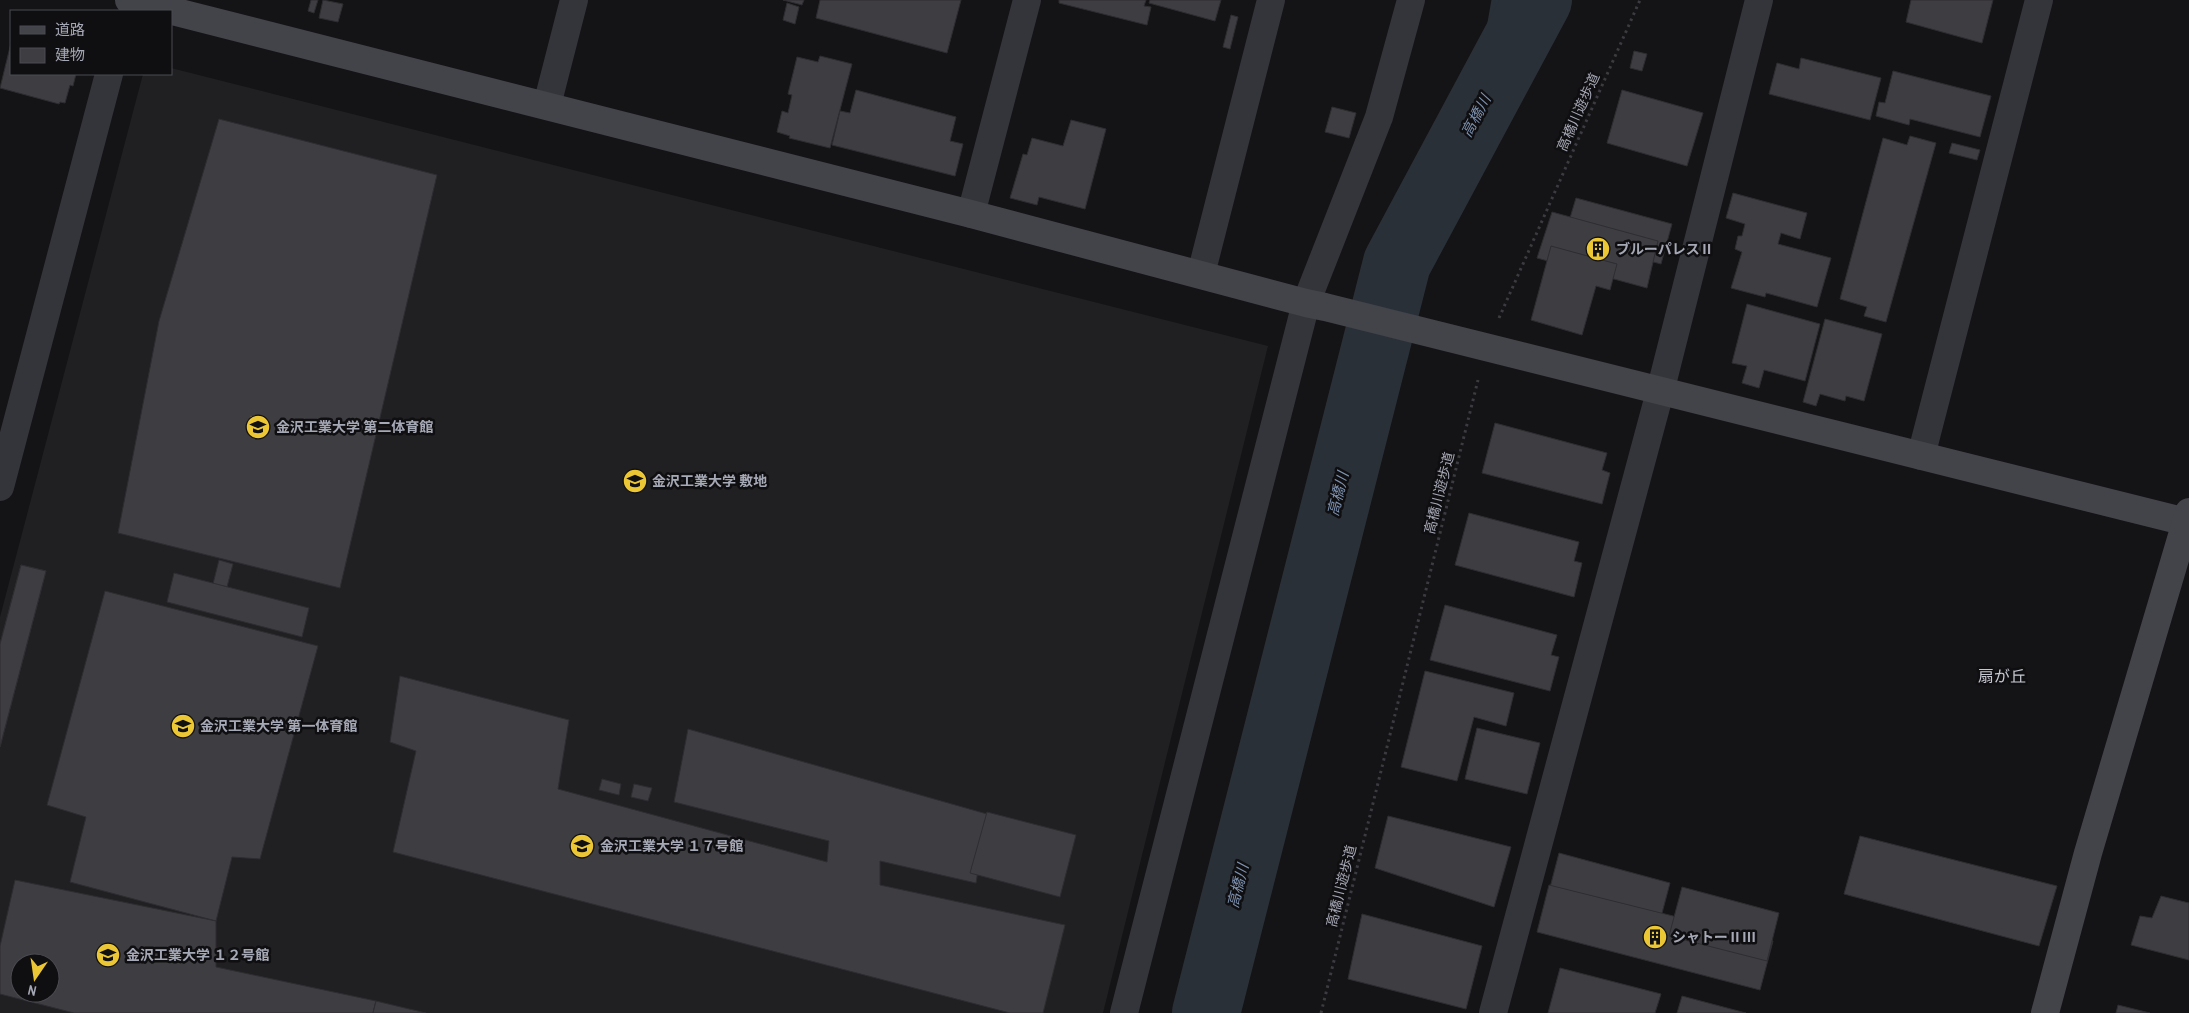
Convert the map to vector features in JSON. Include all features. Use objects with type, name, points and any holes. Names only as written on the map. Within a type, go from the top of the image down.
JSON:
[{"type":"street","points":[[129,0],[169,10]]},
{"type":"street","points":[[547,105],[574,0]]},
{"type":"street","points":[[971,214],[1027,0]]},
{"type":"street","points":[[1201,274],[1271,0]]},
{"type":"street","points":[[1124,1013],[1315,305],[1379,117],[1411,0]]},
{"type":"street","points":[[1494,1013],[1660,392],[1759,0]]},
{"type":"street","points":[[1921,456],[2039,0]]},
{"type":"street","points":[[172,11],[547,105],[1315,305],[1660,392],[2188,519],[2088,853],[2045,1013]]},
{"type":"street","points":[[0,487],[109,75]]},
{"type":"path","name":"高橋川遊歩道","points":[[1321,1013],[1477,345],[1640,0]]},
{"type":"shaded area","name":"金沢工業大学 敷地","points":[[172,68],[1268,346],[1103,1013],[0,1013],[0,617],[143,75],[172,75]]},
{"type":"building","points":[[311,0],[318,0],[314,13],[308,11]]},
{"type":"building","points":[[323,0],[343,4],[338,22],[319,18]]},
{"type":"building","points":[[783,0],[804,0],[802,5]]},
{"type":"building","points":[[820,0],[961,0],[947,53],[816,18]]},
{"type":"building","points":[[1059,0],[1146,0],[1144,6],[1151,7],[1147,25],[1059,3]]},
{"type":"building","points":[[1150,0],[1221,0],[1215,21],[1149,3]]},
{"type":"building","points":[[1911,0],[1993,0],[1982,43],[1906,22]]},
{"type":"building","points":[[787,3],[799,7],[795,24],[783,20]]},
{"type":"building","points":[[1231,15],[1238,17],[1230,49],[1223,47]]},
{"type":"building","points":[[10,47],[10,75],[76,75],[73,86],[70,85],[65,103],[60,102],[59,104],[0,88]]},
{"type":"building","points":[[1634,51],[1647,54],[1642,71],[1630,68]]},
{"type":"building","points":[[820,56],[852,64],[830,148],[789,138],[790,136],[777,132],[782,111],[788,113],[792,95],[788,94],[797,57],[818,62]]},
{"type":"building","points":[[1801,58],[1881,78],[1870,120],[1769,94],[1777,63],[1799,69]]},
{"type":"building","points":[[1893,71],[1991,96],[1980,137],[1910,119],[1909,125],[1876,116],[1879,102],[1885,103]]},
{"type":"building","points":[[856,90],[956,117],[950,141],[963,144],[955,176],[832,145],[840,111],[850,113]]},
{"type":"building","points":[[1622,90],[1703,113],[1687,166],[1607,143]]},
{"type":"building","points":[[1332,107],[1356,113],[1349,138],[1325,132]]},
{"type":"building","name":"金沢工業大学 第二体育館","points":[[219,119],[437,175],[340,588],[118,533],[159,321]]},
{"type":"building","points":[[1071,120],[1106,129],[1085,209],[1039,197],[1037,205],[1010,198],[1023,154],[1027,155],[1032,138],[1063,146]]},
{"type":"building","points":[[1910,136],[1936,143],[1886,322],[1864,316],[1867,307],[1840,299],[1883,138],[1907,145]]},
{"type":"building","points":[[1952,143],[1980,150],[1977,160],[1949,153]]},
{"type":"building","points":[[1733,193],[1807,213],[1800,239],[1781,233],[1778,244],[1831,258],[1817,307],[1766,293],[1765,297],[1731,288],[1742,252],[1735,249],[1738,236],[1742,236],[1745,224],[1726,218]]},
{"type":"building","points":[[1576,198],[1672,224],[1661,264],[1564,238]]},
{"type":"building","name":"ブルーパレスⅡ","points":[[1552,212],[1658,241],[1647,288],[1537,258]]},
{"type":"building","points":[[1551,246],[1617,264],[1610,290],[1596,286],[1582,335],[1531,320]]},
{"type":"building","points":[[1747,304],[1820,324],[1805,381],[1764,370],[1759,388],[1742,383],[1747,366],[1732,363]]},
{"type":"building","points":[[1825,319],[1882,334],[1864,401],[1846,396],[1845,401],[1820,394],[1816,406],[1803,402]]},
{"type":"building","points":[[1495,423],[1607,453],[1602,470],[1610,473],[1602,504],[1482,473]]},
{"type":"building","points":[[1469,513],[1579,542],[1574,561],[1582,563],[1574,597],[1455,565]]},
{"type":"building","points":[[219,560],[233,564],[227,587],[213,584]]},
{"type":"building","points":[[21,565],[46,571],[0,747],[0,644]]},
{"type":"building","points":[[21,565],[46,571],[0,747],[0,644]]},
{"type":"building","points":[[174,573],[309,608],[302,637],[167,602]]},
{"type":"building","name":"金沢工業大学 第一体育館","points":[[105,591],[318,646],[260,859],[232,857],[216,921],[70,882],[86,817],[47,805]]},
{"type":"building","points":[[1445,605],[1557,635],[1551,655],[1559,657],[1550,691],[1430,660]]},
{"type":"building","points":[[1425,671],[1514,693],[1506,726],[1474,717],[1457,781],[1401,767]]},
{"type":"building","name":"金沢工業大学 １７号館","points":[[400,676],[569,720],[558,789],[827,862],[829,841],[674,802],[688,729],[987,814],[976,883],[880,861],[880,885],[1065,925],[1043,1013],[1010,1013],[393,852],[416,751],[390,742]]},
{"type":"building","points":[[1477,728],[1540,743],[1527,794],[1465,779]]},
{"type":"building","points":[[602,779],[621,784],[619,795],[599,790]]},
{"type":"building","points":[[634,784],[652,788],[648,801],[631,797]]},
{"type":"building","points":[[987,812],[1076,835],[1060,897],[970,873]]},
{"type":"building","points":[[1388,816],[1511,847],[1494,907],[1375,868]]},
{"type":"building","points":[[1860,836],[2057,886],[2039,946],[1844,894]]},
{"type":"building","points":[[1559,853],[1670,883],[1657,932],[1546,903]]},
{"type":"building","name":"金沢工業大学 １２号館","points":[[15,880],[216,921],[216,967],[376,1001],[373,1013],[74,1013],[35,1003],[60,1003],[60,953],[10,953],[10,997],[0,994],[0,946]]},
{"type":"building","name":"シャトーⅡⅢ","points":[[1549,885],[1773,941],[1760,990],[1537,932]]},
{"type":"building","points":[[1682,887],[1779,913],[1767,961],[1669,936]]},
{"type":"building","points":[[2161,896],[2189,903],[2189,960],[2131,945],[2140,916],[2152,918]]},
{"type":"building","points":[[1362,914],[1482,946],[1466,1009],[1348,979]]},
{"type":"building","points":[[1560,968],[1661,994],[1655,1013],[1548,1013]]},
{"type":"building","points":[[1682,996],[1746,1013],[1677,1013]]},
{"type":"building","points":[[376,1001],[426,1013],[373,1013]]},
{"type":"building","points":[[2118,1005],[2150,1013],[2116,1013]]},
{"type":"waterway","points":[[1477,114],[1497,0]]},
{"type":"waterway","name":"高橋川","points":[[1206,1013],[1397,263],[1538,0]]},
{"type":"place","name":"ブルーパレスⅡ","points":[[1598,249]]},
{"type":"place","name":"金沢工業大学 第二体育館","points":[[258,427]]},
{"type":"place","name":"金沢工業大学 敷地","points":[[635,481]]},
{"type":"place","name":"金沢工業大学 第一体育館","points":[[183,726]]},
{"type":"place","name":"金沢工業大学 １７号館","points":[[582,846]]},
{"type":"place","name":"シャトーⅡⅢ","points":[[1655,937]]},
{"type":"place","name":"金沢工業大学 １２号館","points":[[108,955]]},
{"type":"district","name":"扇が丘","points":[[2002,676]]}]
